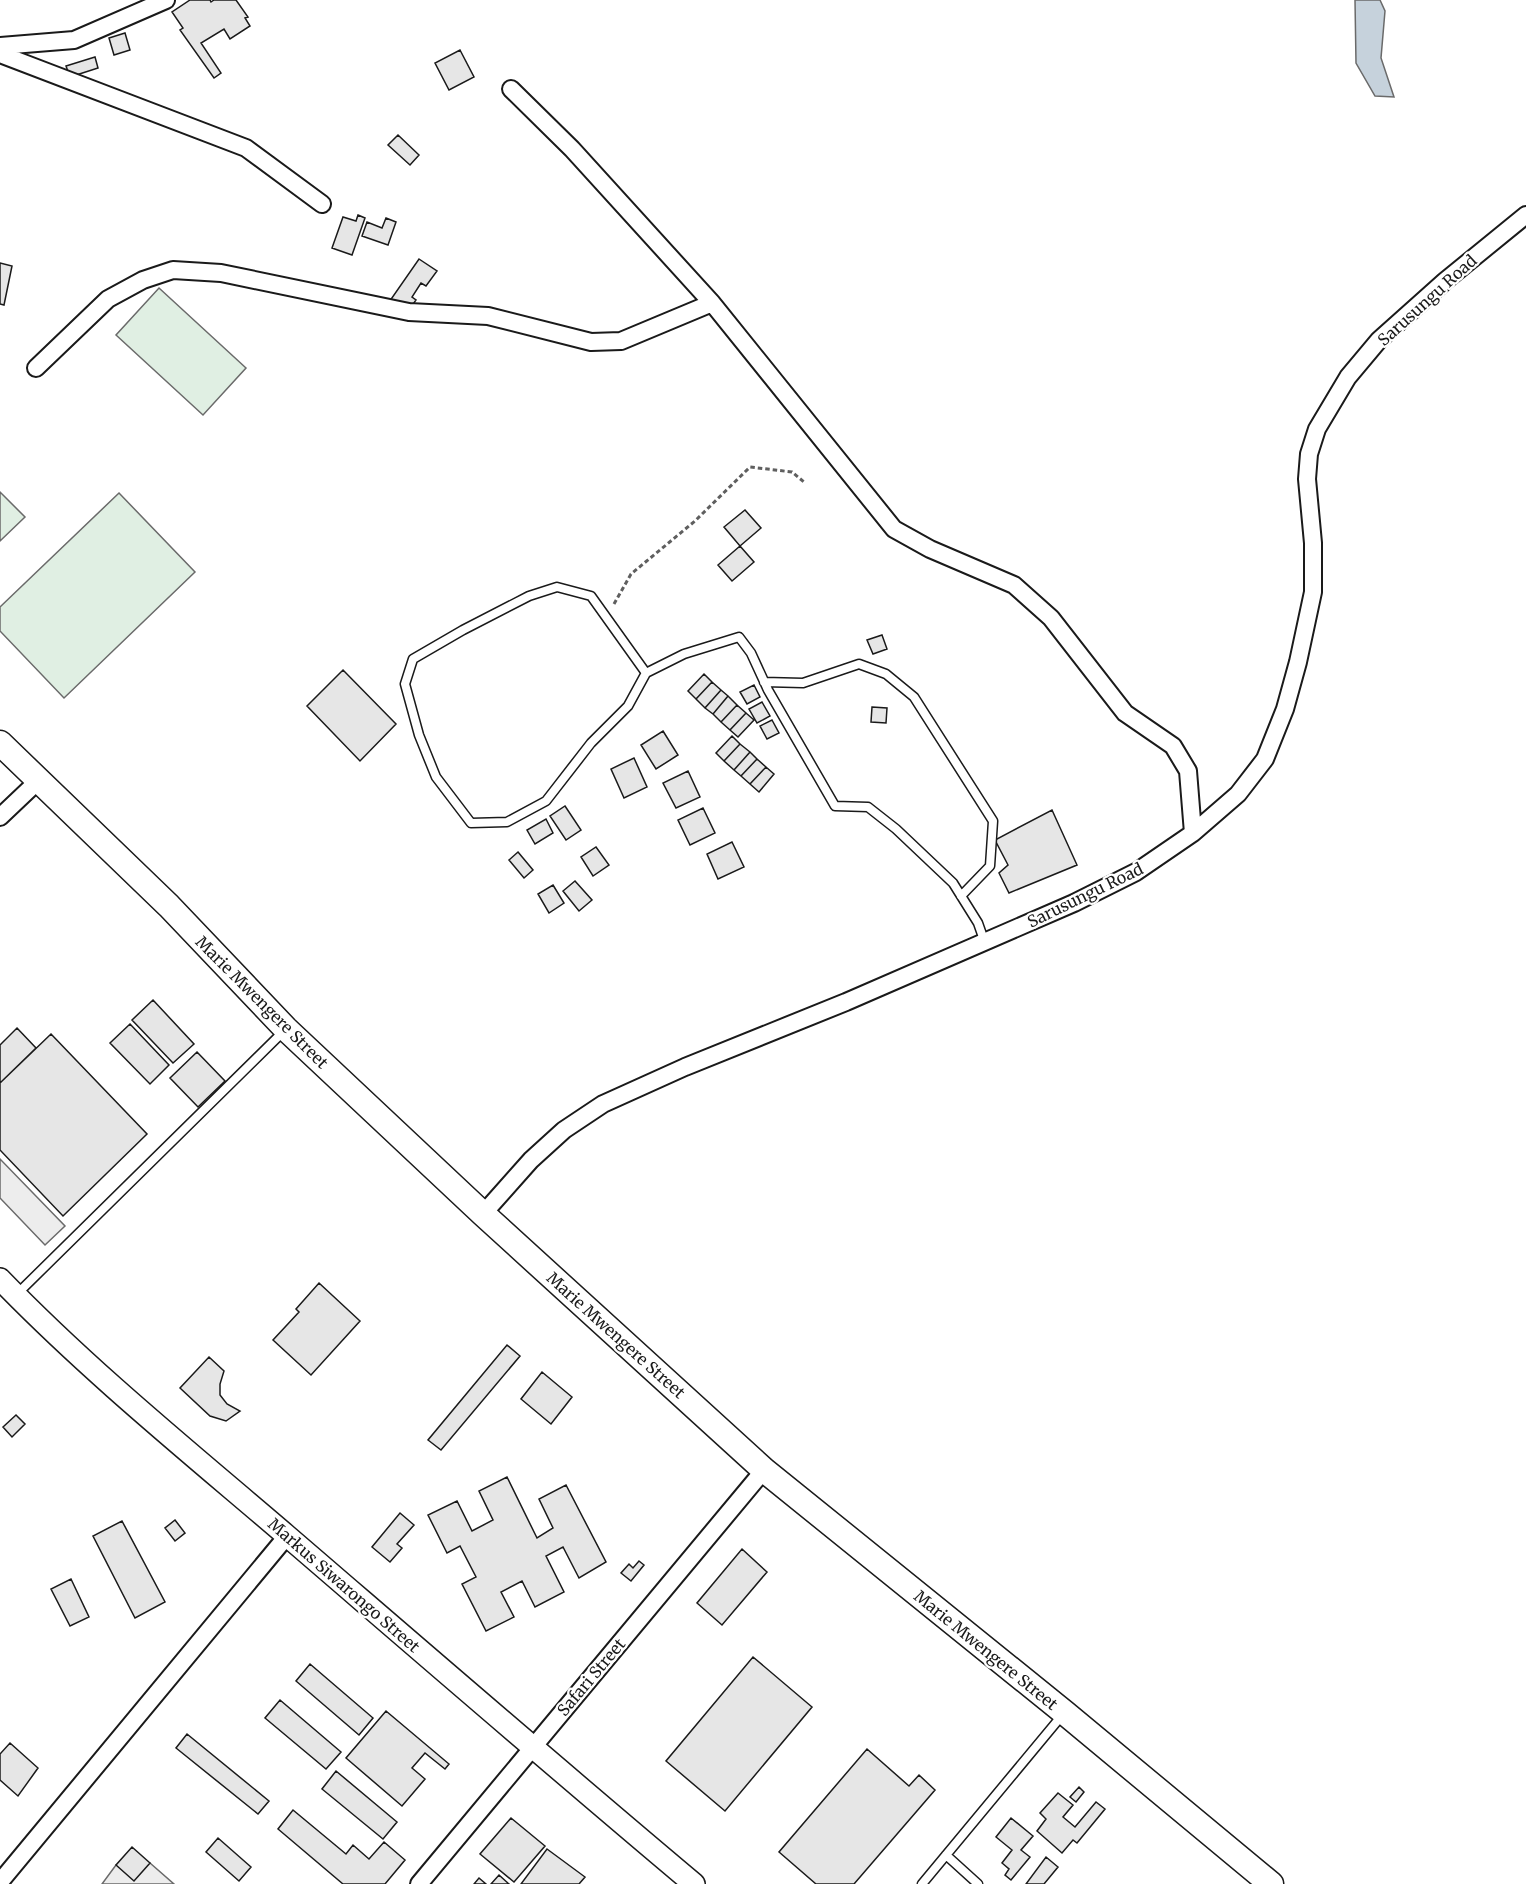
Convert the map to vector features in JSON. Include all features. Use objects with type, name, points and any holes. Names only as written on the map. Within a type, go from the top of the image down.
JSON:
[{"type":"main road","name":"Marie Mwengere Street","points":[[0,743],[168,906],[286,1029],[483,1214],[764,1470],[1065,1713],[1271,1884]]},
{"type":"street","points":[[0,46],[74,40],[166,0]]},
{"type":"street","points":[[0,54],[246,148],[322,204]]},
{"type":"street","points":[[512,89],[572,149],[712,303],[894,529],[930,549],[1014,585],[1051,618],[1125,713],[1173,746],[1188,771],[1192,832]]},
{"type":"street","name":"Sarusungu Road","points":[[483,1214],[540,1152],[564,1130],[603,1104],[685,1066],[846,1002],[985,943],[1136,872],[1192,832],[1238,794],[1265,759],[1285,709],[1298,662],[1312,592],[1313,543],[1307,479],[1309,454],[1317,429],[1348,377],[1379,340],[1445,281],[1526,215]]},
{"type":"street","points":[[36,368],[108,299],[143,280],[173,270],[221,273],[409,312],[488,316],[591,342],[621,341],[712,303]]},
{"type":"street","points":[[0,817],[39,780]]},
{"type":"street","name":"Markus Siwarongo Street","points":[[0,1279],[156,1424],[532,1748],[694,1884]]},
{"type":"street","name":"Safari Street","points":[[419,1884],[764,1470]]},
{"type":"street","points":[[0,1882],[287,1536]]},
{"type":"lane","points":[[646,673],[591,596],[557,587],[530,596],[463,630],[413,659],[405,684],[419,735],[436,777],[471,823],[507,822],[546,801],[591,742],[628,706],[646,673],[684,654],[739,637],[751,653],[764,682],[835,806],[868,807],[896,829],[945,876],[961,896],[978,923],[985,943]]},
{"type":"lane","points":[[764,682],[803,683],[859,664],[886,674],[914,697],[993,821],[990,866],[961,896]]},
{"type":"lane","points":[[16,1296],[286,1029]]},
{"type":"lane","points":[[922,1884],[1065,1713]]},
{"type":"lane","points":[[946,1855],[978,1884]]},
{"type":"path","points":[[607,616],[631,574],[695,521],[750,467],[792,472],[804,482]]},
{"type":"green space","points":[[159,288],[246,368],[203,415],[116,335]]},
{"type":"green space","points":[[0,492],[25,517],[0,541]]},
{"type":"green space","points":[[119,493],[195,572],[64,698],[0,631],[0,607]]},
{"type":"shaded area","points":[[1355,0],[1380,0],[1385,11],[1381,58],[1394,97],[1375,96],[1356,63]]},
{"type":"shaded area","points":[[0,1159],[65,1226],[45,1245],[0,1198]]},
{"type":"shaded area","points":[[150,1863],[174,1884],[102,1884],[116,1865]]},
{"type":"building","points":[[190,0],[210,0],[211,2],[236,0],[248,17],[245,18],[250,26],[230,39],[224,29],[201,43],[221,73],[214,78],[180,30],[183,28],[172,12]]},
{"type":"building","points":[[125,33],[130,50],[114,55],[109,38]]},
{"type":"building","points":[[460,50],[474,77],[449,90],[435,63]]},
{"type":"building","points":[[95,57],[98,68],[70,77],[66,66]]},
{"type":"building","points":[[398,135],[419,155],[410,165],[388,145]]},
{"type":"building","points":[[358,215],[365,218],[352,255],[332,248],[343,217],[356,221]]},
{"type":"building","points":[[386,218],[396,222],[388,245],[362,236],[367,222],[382,228]]},
{"type":"building","points":[[419,259],[437,271],[426,286],[421,283],[412,297],[416,300],[409,310],[387,305]]},
{"type":"building","points":[[0,263],[12,266],[4,305],[0,304]]},
{"type":"building","points":[[745,510],[761,528],[740,546],[724,527]]},
{"type":"building","points":[[740,546],[754,562],[732,581],[718,565]]},
{"type":"building","points":[[882,635],[887,649],[873,654],[867,640]]},
{"type":"building","points":[[343,670],[396,724],[360,761],[307,706]]},
{"type":"building","points":[[704,674],[712,682],[696,699],[688,691]]},
{"type":"building","points":[[712,682],[721,690],[705,708],[696,699]]},
{"type":"building","points":[[754,685],[760,697],[747,704],[740,692]]},
{"type":"building","points":[[721,690],[728,696],[713,714],[705,708]]},
{"type":"building","points":[[728,696],[737,705],[721,722],[713,714]]},
{"type":"building","points":[[762,702],[770,716],[757,723],[749,709]]},
{"type":"building","points":[[737,705],[746,713],[730,730],[721,722]]},
{"type":"building","points":[[872,707],[887,708],[886,723],[871,722]]},
{"type":"building","points":[[746,713],[754,720],[738,737],[730,730]]},
{"type":"building","points":[[772,720],[779,733],[767,739],[760,726]]},
{"type":"building","points":[[663,731],[678,755],[656,769],[641,745]]},
{"type":"building","points":[[732,736],[740,744],[724,761],[716,753]]},
{"type":"building","points":[[740,744],[750,752],[734,770],[724,761]]},
{"type":"building","points":[[750,752],[757,759],[741,776],[734,770]]},
{"type":"building","points":[[634,758],[647,787],[624,798],[611,769]]},
{"type":"building","points":[[757,759],[766,767],[750,784],[741,776]]},
{"type":"building","points":[[766,767],[774,774],[759,792],[750,784]]},
{"type":"building","points":[[688,771],[700,797],[676,808],[663,783]]},
{"type":"building","points":[[565,806],[581,830],[566,840],[550,816]]},
{"type":"building","points":[[703,808],[715,833],[690,845],[678,820]]},
{"type":"building","points":[[1052,810],[1077,865],[1009,893],[999,873],[1008,865],[995,840]]},
{"type":"building","points":[[546,819],[553,833],[535,844],[527,830]]},
{"type":"building","points":[[732,842],[744,867],[718,879],[707,854]]},
{"type":"building","points":[[596,847],[609,865],[593,876],[581,857]]},
{"type":"building","points":[[518,852],[533,870],[524,878],[509,860]]},
{"type":"building","points":[[575,881],[592,900],[579,911],[563,891]]},
{"type":"building","points":[[553,885],[564,903],[549,913],[538,894]]},
{"type":"building","points":[[153,1000],[194,1044],[173,1063],[132,1020]]},
{"type":"building","points":[[130,1024],[169,1065],[150,1084],[110,1043]]},
{"type":"building","points":[[17,1028],[36,1048],[0,1083],[0,1045]]},
{"type":"building","points":[[51,1034],[147,1134],[63,1216],[0,1150],[0,1083]]},
{"type":"building","points":[[197,1052],[225,1081],[198,1107],[170,1078]]},
{"type":"building","points":[[319,1283],[360,1321],[311,1375],[273,1340],[299,1312],[296,1309]]},
{"type":"building","points":[[507,1345],[520,1356],[441,1450],[428,1440]]},
{"type":"building","points":[[209,1357],[224,1371],[220,1384],[220,1395],[227,1404],[240,1411],[226,1421],[210,1416],[180,1388]]},
{"type":"building","points":[[542,1372],[572,1397],[551,1424],[521,1399]]},
{"type":"building","points":[[16,1415],[25,1424],[12,1437],[3,1427]]},
{"type":"building","points":[[507,1477],[537,1538],[553,1528],[539,1499],[566,1485],[606,1562],[579,1578],[563,1547],[546,1556],[564,1592],[535,1607],[522,1581],[501,1592],[514,1617],[486,1631],[462,1584],[476,1577],[460,1546],[447,1553],[428,1515],[457,1501],[472,1531],[493,1520],[479,1491]]},
{"type":"building","points":[[400,1513],[414,1525],[397,1544],[402,1548],[390,1562],[372,1547]]},
{"type":"building","points":[[175,1520],[185,1533],[175,1541],[165,1528]]},
{"type":"building","points":[[122,1521],[165,1602],[135,1618],[93,1536]]},
{"type":"building","points":[[742,1549],[767,1572],[722,1625],[697,1603]]},
{"type":"building","points":[[639,1561],[644,1565],[631,1581],[621,1573],[629,1564],[633,1568]]},
{"type":"building","points":[[71,1579],[89,1617],[70,1626],[51,1589]]},
{"type":"building","points":[[753,1657],[812,1707],[725,1811],[666,1761]]},
{"type":"building","points":[[310,1664],[373,1718],[359,1735],[296,1681]]},
{"type":"building","points":[[280,1700],[341,1752],[326,1769],[265,1718]]},
{"type":"building","points":[[386,1711],[449,1764],[445,1769],[425,1753],[412,1768],[425,1779],[402,1806],[346,1758]]},
{"type":"building","points":[[187,1734],[269,1801],[258,1814],[176,1748]]},
{"type":"building","points":[[10,1743],[38,1768],[18,1796],[0,1780],[0,1754]]},
{"type":"building","points":[[867,1749],[909,1786],[919,1775],[935,1790],[854,1884],[816,1884],[779,1852]]},
{"type":"building","points":[[336,1771],[397,1822],[383,1839],[322,1789]]},
{"type":"building","points":[[1079,1787],[1084,1792],[1076,1802],[1070,1797]]},
{"type":"building","points":[[1058,1793],[1073,1805],[1063,1817],[1075,1827],[1096,1802],[1105,1809],[1077,1843],[1073,1840],[1062,1853],[1037,1831],[1046,1819],[1040,1813]]},
{"type":"building","points":[[293,1810],[346,1854],[353,1845],[369,1859],[384,1842],[405,1860],[385,1884],[343,1884],[278,1829]]},
{"type":"building","points":[[511,1818],[545,1846],[514,1882],[480,1854]]},
{"type":"building","points":[[1011,1818],[1033,1836],[1021,1850],[1030,1857],[1011,1880],[1005,1875],[1009,1869],[1002,1863],[1012,1850],[996,1837]]},
{"type":"building","points":[[218,1838],[251,1867],[239,1881],[206,1852]]},
{"type":"building","points":[[132,1847],[150,1863],[134,1881],[116,1865]]},
{"type":"building","points":[[547,1849],[585,1877],[579,1884],[521,1884]]},
{"type":"building","points":[[1046,1857],[1058,1867],[1044,1884],[1026,1884]]},
{"type":"building","points":[[499,1875],[509,1884],[491,1884]]},
{"type":"building","points":[[479,1878],[486,1884],[474,1884]]}]
